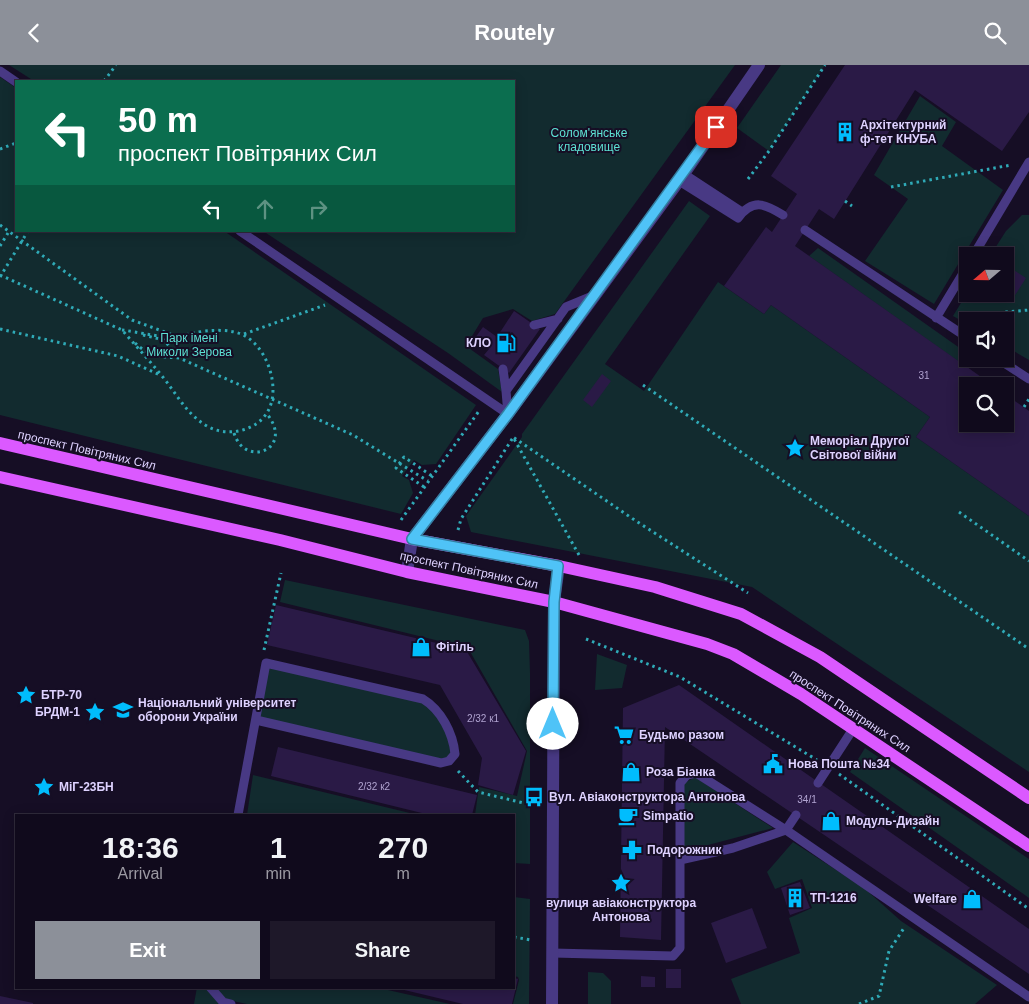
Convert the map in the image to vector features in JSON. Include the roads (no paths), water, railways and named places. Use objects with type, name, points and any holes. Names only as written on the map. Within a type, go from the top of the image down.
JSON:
[{"type":"main road","name":"проспект Повітряних Сил","points":[[0,443],[412,539],[558,566],[655,587],[741,614],[820,657],[1029,798]]},
{"type":"main road","name":"проспект Повітряних Сил","points":[[0,477],[280,540],[407,572],[554,602],[619,618],[707,644],[733,654],[801,694],[1029,846]]},
{"type":"street","points":[[407,572],[412,539],[508,414],[682,177],[759,65]]},
{"type":"street","points":[[552,1004],[554,602],[558,566]]},
{"type":"lane","points":[[0,71],[15,81]]},
{"type":"lane","points":[[978,247],[1024,163]]},
{"type":"lane","points":[[682,177],[738,218],[742,212],[751,206],[761,204],[783,215]]},
{"type":"lane","points":[[805,230],[959,332]]},
{"type":"lane","points":[[242,232],[508,414]]},
{"type":"lane","points":[[936,318],[959,280]]},
{"type":"lane","points":[[506,391],[566,307],[596,294]]},
{"type":"lane","points":[[534,325],[558,319]]},
{"type":"lane","points":[[1010,367],[1029,379]]},
{"type":"lane","points":[[503,369],[508,414]]},
{"type":"lane","points":[[238,814],[266,663],[423,699],[434,705],[453,739],[455,754],[449,761],[441,763],[256,720]]},
{"type":"lane","points":[[818,783],[853,729]]},
{"type":"lane","points":[[553,953],[673,955],[680,948],[680,783],[687,775],[696,773],[786,830],[1029,997]]},
{"type":"lane","points":[[680,860],[733,848],[786,830],[796,815]]},
{"type":"lane","points":[[212,989],[223,1002],[231,1004]]},
{"type":"place","name":"Архітектурний ф-тет КНУБА","points":[[845,132]]},
{"type":"place","name":"КЛО","points":[[506,343]]},
{"type":"place","name":"Меморіал Другої Світової війни","points":[[795,448]]},
{"type":"place","name":"Фітіль","points":[[421,647]]},
{"type":"place","name":"БТР-70","points":[[26,695]]},
{"type":"place","name":"Національний університет оборони України","points":[[123,710]]},
{"type":"place","name":"БРДМ-1","points":[[95,712]]},
{"type":"place","name":"Будьмо разом","points":[[624,735]]},
{"type":"place","name":"Нова Пошта №34","points":[[773,764]]},
{"type":"place","name":"Роза Біанка","points":[[631,772]]},
{"type":"place","name":"МіГ-23БН","points":[[44,787]]},
{"type":"place","name":"Вул. Авіаконструктора Антонова","points":[[534,797]]},
{"type":"place","name":"Simpatio","points":[[628,816]]},
{"type":"place","name":"Модуль-Дизайн","points":[[831,821]]},
{"type":"place","name":"Подорожник","points":[[632,850]]},
{"type":"place","name":"вулиця авіаконструктора Антонова","points":[[621,883]]},
{"type":"place","name":"ТП-1216","points":[[795,898]]},
{"type":"place","name":"Welfare","points":[[972,899]]},
{"type":"park label","name":"Солом'янське кладовище","points":[[589,140]]},
{"type":"park label","name":"Парк імені Миколи Зерова","points":[[189,345]]}]
